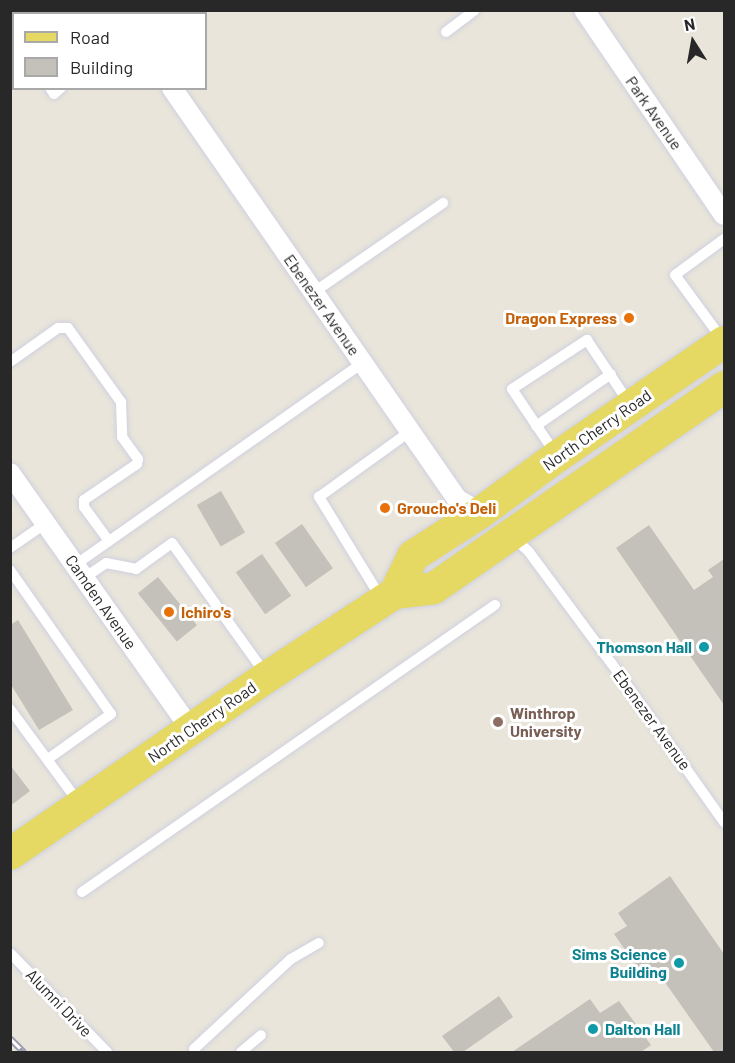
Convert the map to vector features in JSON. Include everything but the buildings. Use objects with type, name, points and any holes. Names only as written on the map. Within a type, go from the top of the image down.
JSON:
[{"type":"main road","name":"North Cherry Road","points":[[389,597],[414,556],[480,513],[558,456],[724,342]]},
{"type":"main road","name":"North Cherry Road","points":[[10,854],[267,677],[389,597],[434,588],[724,387]]},
{"type":"street","name":"Park Avenue","points":[[584,10],[724,215]]},
{"type":"street","name":"Ebenezer Avenue","points":[[173,90],[457,499],[480,513]]},
{"type":"street","name":"Camden Avenue","points":[[13,482],[46,523],[191,730]]},
{"type":"lane","points":[[446,32],[475,10]]},
{"type":"lane","points":[[314,292],[443,203]]},
{"type":"lane","points":[[724,239],[675,275],[724,342]]},
{"type":"lane","points":[[10,362],[58,328],[68,328],[121,402],[122,437],[138,459],[137,464],[84,500],[84,507],[109,541]]},
{"type":"lane","points":[[558,456],[512,389],[587,340],[631,406]]},
{"type":"lane","points":[[79,571],[109,541],[363,363]]},
{"type":"lane","points":[[536,426],[611,374]]},
{"type":"lane","points":[[389,597],[319,497],[410,432]]},
{"type":"lane","points":[[10,548],[46,523]]},
{"type":"lane","name":"Ebenezer Avenue","points":[[511,534],[529,552],[724,822]]},
{"type":"lane","points":[[79,571],[106,562],[136,569],[172,543],[267,677]]},
{"type":"lane","points":[[10,570],[111,714],[48,759]]},
{"type":"lane","points":[[82,892],[495,605]]},
{"type":"lane","points":[[10,710],[81,806]]},
{"type":"lane","points":[[194,1049],[291,959],[319,943]]},
{"type":"lane","name":"Alumni Drive","points":[[10,953],[107,1053]]},
{"type":"lane","points":[[242,1053],[261,1035]]},
{"type":"railway","points":[[10,1038],[24,1052]]},
{"type":"place","name":"Dragon Express","points":[[629,318]]},
{"type":"place","name":"Groucho's Deli","points":[[385,508]]},
{"type":"place","name":"Ichiro's","points":[[169,612]]},
{"type":"place","name":"Thomson Hall","points":[[704,647]]},
{"type":"place","name":"Winthrop University","points":[[498,722]]},
{"type":"place","name":"Sims Science Building","points":[[679,963]]},
{"type":"place","name":"Dalton Hall","points":[[593,1029]]}]
